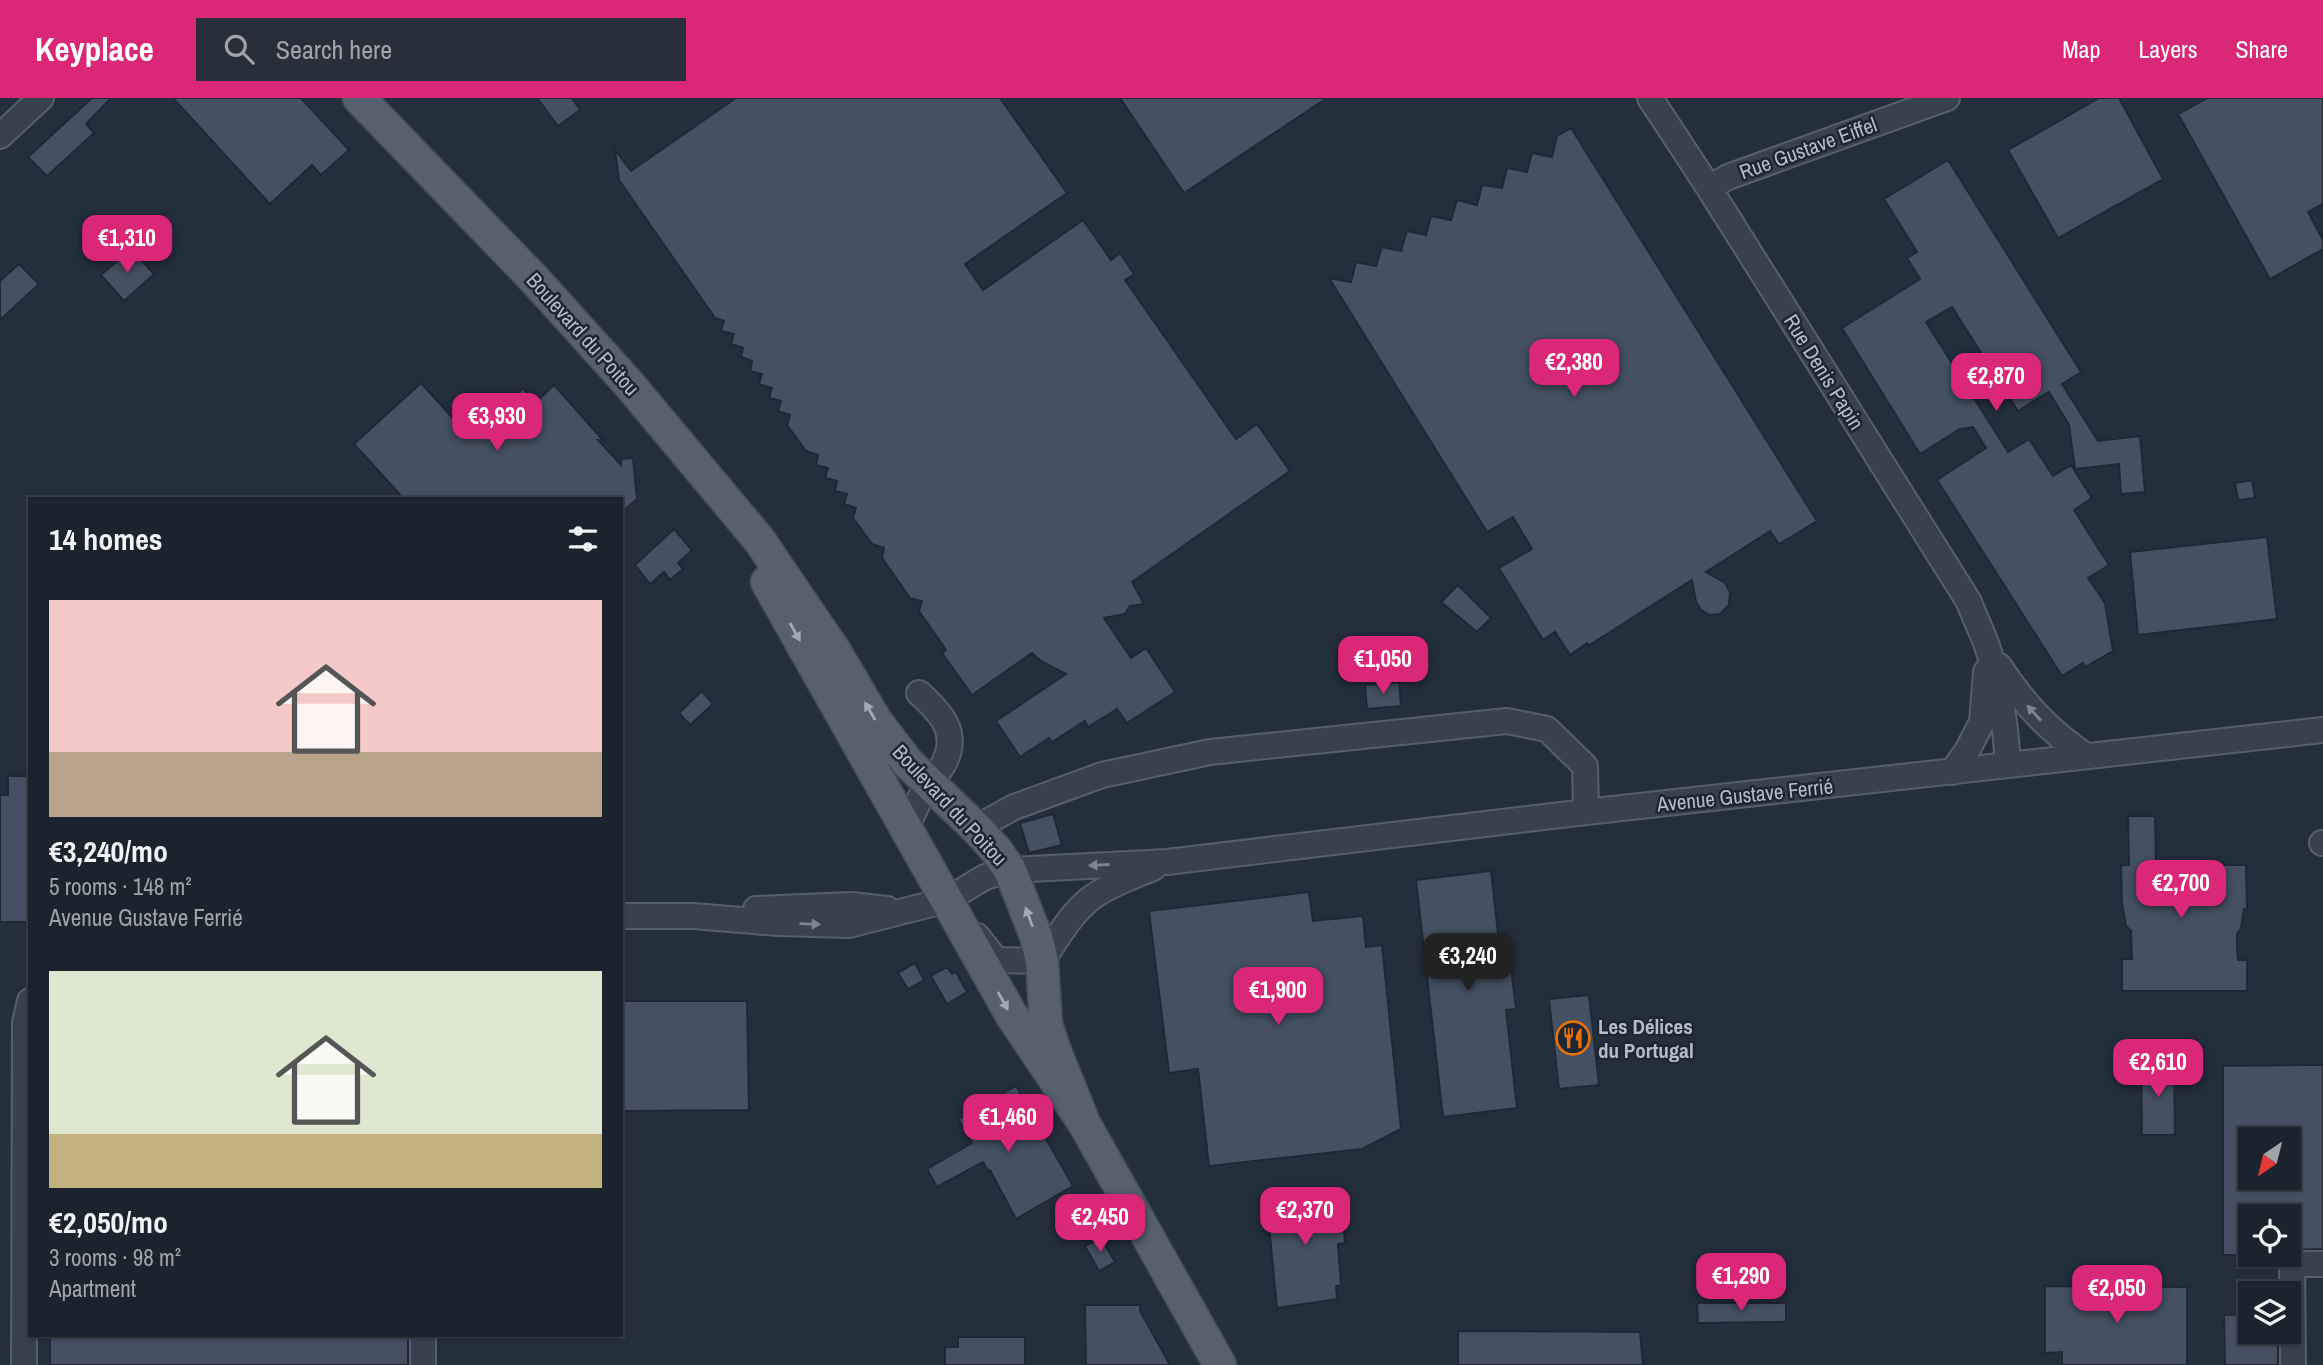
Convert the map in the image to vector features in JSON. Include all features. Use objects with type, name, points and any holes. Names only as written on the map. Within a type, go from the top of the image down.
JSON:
[{"type":"main road","name":"Boulevard du Poitou","points":[[359,98],[535,280],[628,383],[760,541],[836,653],[876,721],[908,763],[996,849],[1010,870],[1036,936],[1042,961],[1046,1024],[1084,1123]]},
{"type":"main road","name":"Boulevard du Poitou","points":[[379,98],[446,187]]},
{"type":"main road","name":"Boulevard du Poitou","points":[[714,487],[1027,1042],[1084,1123],[1220,1365]]},
{"type":"street","points":[[0,136],[41,98]]},
{"type":"street","name":"Rue Denis Papin","points":[[1650,98],[1969,602],[1989,650],[2019,696],[2040,720],[2086,756]]},
{"type":"street","name":"Rue Gustave Eiffel","points":[[1709,188],[1728,177],[1947,98]]},
{"type":"street","name":"Rue Denis Papin","points":[[1989,650],[2006,736],[2008,765]]},
{"type":"street","name":"Rue Denis Papin","points":[[1952,772],[1982,722],[1989,650]]},
{"type":"street","points":[[906,829],[929,783],[945,762],[950,742],[947,727],[938,710],[919,693]]},
{"type":"street","points":[[976,828],[1014,807],[1102,775],[1210,752],[1507,721],[1547,729],[1585,766],[1586,812]]},
{"type":"street","name":"Avenue Gustave Ferrié","points":[[623,916],[694,916],[773,907],[851,905],[902,911],[952,910],[985,877],[1010,870],[1167,862],[1586,812],[2323,730]]},
{"type":"street","name":"Avenue Gustave Ferrié","points":[[1042,961],[1075,915],[1091,898],[1106,888],[1167,862]]},
{"type":"street","points":[[952,910],[996,960],[1042,961]]},
{"type":"street","points":[[24,1365],[25,1022],[28,1009]]},
{"type":"street","points":[[2294,1365],[2292,1264],[2323,1264]]},
{"type":"street","points":[[423,1337],[424,1365]]},
{"type":"building","points":[[92,98],[111,98],[86,124],[94,133],[47,176],[28,157]]},
{"type":"building","points":[[173,98],[301,98],[349,150],[321,175],[312,165],[270,204]]},
{"type":"building","points":[[537,98],[572,98],[580,110],[558,126]]},
{"type":"building","points":[[736,98],[1000,98],[1067,193],[965,264],[983,290],[1083,220],[1111,260],[1120,253],[1134,274],[1125,280],[1236,439],[1257,424],[1290,471],[1132,582],[1144,604],[1130,606],[1125,614],[1104,618],[1131,658],[1146,648],[1175,692],[1127,723],[1117,709],[1088,727],[1085,721],[1052,742],[1049,738],[1020,757],[996,721],[1066,674],[1032,653],[972,695],[942,653],[946,650],[919,611],[922,601],[910,598],[882,558],[884,548],[872,544],[853,518],[856,508],[844,504],[847,494],[835,491],[837,481],[825,478],[828,468],[816,465],[818,455],[806,451],[787,425],[790,415],[778,411],[781,401],[769,398],[772,388],[759,384],[762,374],[750,371],[752,361],[741,357],[743,348],[731,344],[734,334],[721,331],[724,321],[715,318],[619,180],[615,150],[631,171]]},
{"type":"building","points":[[1120,98],[1327,98],[1184,193]]},
{"type":"building","points":[[2099,98],[2119,98],[2163,179],[2058,238],[2008,150]]},
{"type":"building","points":[[2207,98],[2323,98],[2323,204],[2308,212],[2323,240],[2323,249],[2270,279],[2178,114]]},
{"type":"building","points":[[1571,128],[1817,521],[1779,544],[1770,531],[1706,572],[1725,583],[1730,592],[1729,605],[1720,614],[1710,615],[1701,610],[1696,602],[1692,580],[1570,655],[1555,632],[1543,640],[1499,568],[1532,549],[1513,517],[1487,532],[1329,278],[1351,282],[1356,262],[1376,266],[1382,247],[1401,251],[1407,231],[1426,235],[1431,216],[1451,220],[1457,200],[1477,205],[1482,185],[1502,188],[1507,168],[1527,172],[1532,153],[1552,157],[1557,136]]},
{"type":"building","points":[[1948,160],[2081,372],[2062,384],[2098,441],[2140,436],[2145,492],[2121,494],[2119,464],[2075,469],[2069,425],[2049,392],[2018,411],[1952,307],[1926,322],[2008,452],[2029,439],[2053,476],[2071,465],[2092,498],[2074,510],[2109,565],[2088,578],[2105,603],[2113,651],[2085,667],[2083,663],[2062,676],[1937,480],[1986,448],[1973,427],[1960,429],[1920,454],[1842,328],[1920,279],[1907,258],[1917,252],[1884,199]]},
{"type":"building","points":[[131,249],[154,274],[124,301],[101,275]]},
{"type":"building","points":[[19,264],[39,284],[0,320],[0,281]]},
{"type":"building","points":[[421,383],[470,437],[523,388],[536,402],[554,385],[603,440],[598,440],[621,465],[621,459],[633,458],[637,499],[623,511],[623,497],[402,497],[354,444]]},
{"type":"building","points":[[2252,480],[2255,498],[2238,500],[2235,483]]},
{"type":"building","points":[[674,529],[692,550],[678,563],[683,569],[670,580],[664,572],[650,584],[635,565]]},
{"type":"building","points":[[2267,537],[2277,619],[2138,635],[2130,552]]},
{"type":"building","points":[[1458,585],[1491,618],[1477,632],[1441,602]]},
{"type":"building","points":[[1399,682],[1401,706],[1367,709],[1365,685]]},
{"type":"building","points":[[702,691],[713,704],[690,725],[679,713]]},
{"type":"building","points":[[8,776],[28,776],[28,922],[0,922],[0,795],[8,795]]},
{"type":"building","points":[[1053,814],[1062,845],[1029,853],[1020,823]]},
{"type":"building","points":[[2128,816],[2155,816],[2156,865],[2246,865],[2247,909],[2244,909],[2241,928],[2237,934],[2237,945],[2238,960],[2247,960],[2247,991],[2122,991],[2122,959],[2132,959],[2131,931],[2126,926],[2122,903],[2121,865],[2129,865]]},
{"type":"building","points":[[1491,871],[1501,960],[1510,959],[1516,1009],[1506,1010],[1517,1108],[1443,1117],[1416,880]]},
{"type":"building","points":[[1309,892],[1313,921],[1363,916],[1366,947],[1382,945],[1401,1129],[1362,1149],[1209,1166],[1198,1069],[1169,1073],[1149,911]]},
{"type":"building","points":[[915,963],[924,980],[908,989],[898,973]]},
{"type":"building","points":[[947,967],[952,974],[956,972],[967,992],[947,1004],[931,976]]},
{"type":"building","points":[[1589,995],[1599,1085],[1559,1089],[1549,999]]},
{"type":"building","points":[[623,1001],[747,1001],[749,1110],[623,1111]]},
{"type":"building","points":[[2141,1063],[2174,1063],[2175,1135],[2142,1135]]},
{"type":"building","points":[[2323,1065],[2323,1249],[2301,1250],[2301,1204],[2238,1204],[2238,1255],[2223,1255],[2223,1066]]},
{"type":"building","points":[[1016,1086],[1073,1186],[1016,1219],[983,1162],[937,1187],[927,1169],[972,1143],[958,1119]]},
{"type":"building","points":[[1325,1189],[1327,1209],[1342,1207],[1345,1243],[1338,1244],[1341,1285],[1336,1286],[1337,1299],[1277,1308],[1268,1215],[1266,1216],[1263,1196]]},
{"type":"building","points":[[1101,1238],[1115,1262],[1099,1271],[1085,1246]]},
{"type":"building","points":[[2045,1286],[2187,1287],[2187,1365],[2062,1365],[2062,1352],[2045,1353]]},
{"type":"building","points":[[1697,1303],[1786,1303],[1786,1322],[1698,1323]]},
{"type":"building","points":[[1085,1305],[1140,1305],[1140,1311],[1170,1365],[1086,1365]]},
{"type":"building","points":[[2238,1314],[2238,1344],[2278,1344],[2278,1365],[2225,1365],[2224,1315]]},
{"type":"building","points":[[1458,1331],[1640,1332],[1643,1365],[1458,1365]]},
{"type":"building","points":[[50,1337],[408,1337],[408,1365],[50,1365]]},
{"type":"building","points":[[958,1337],[1025,1337],[1025,1365],[945,1365],[945,1347],[958,1347]]},
{"type":"place","name":"Les Délices du Portugal","points":[[1573,1038]]}]
